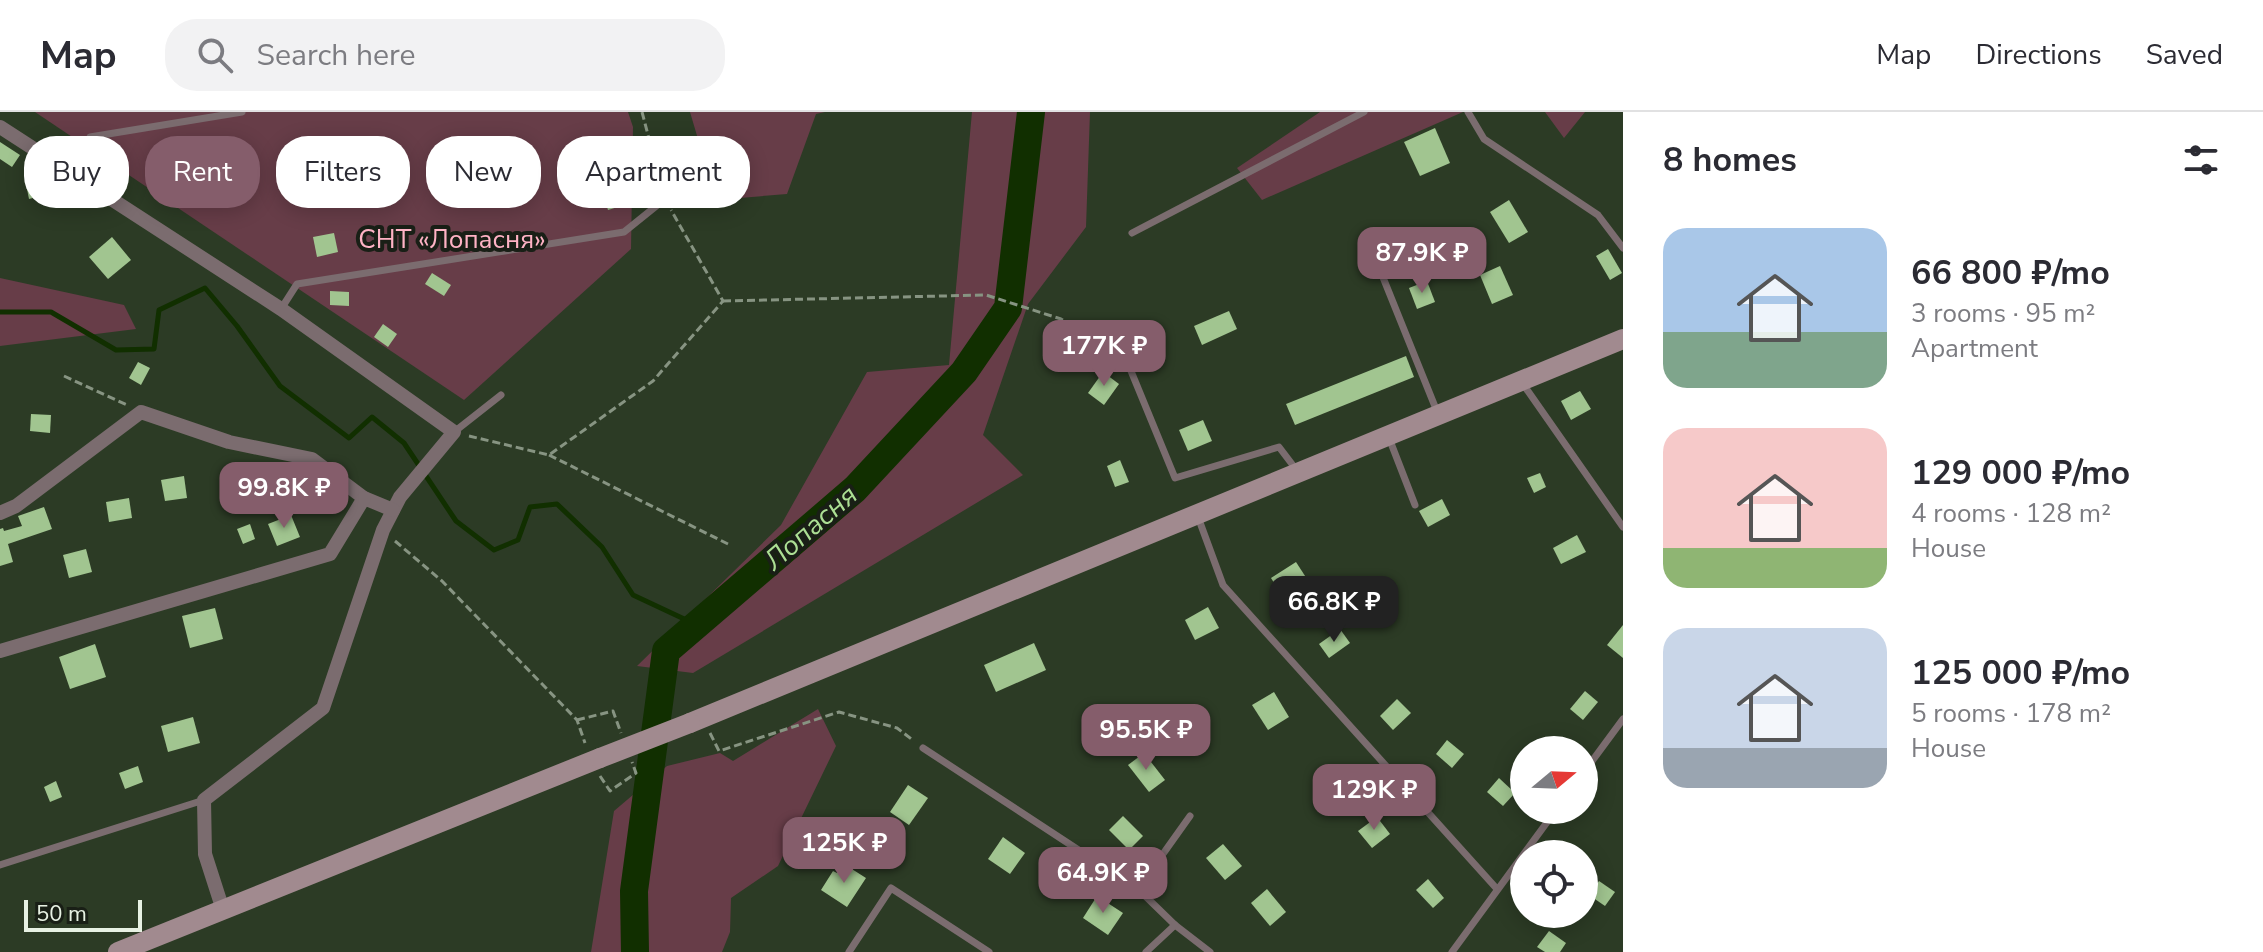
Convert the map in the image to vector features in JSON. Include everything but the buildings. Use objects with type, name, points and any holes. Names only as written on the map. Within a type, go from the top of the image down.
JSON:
[{"type":"street","points":[[0,127],[24,143]]},
{"type":"street","points":[[125,208],[281,309],[454,432],[396,503],[383,530],[323,708],[204,800],[205,854],[223,910]]},
{"type":"street","points":[[118,952],[593,753],[690,723],[1623,339]]},
{"type":"street","points":[[0,513],[16,506],[141,412],[229,442],[312,459],[364,498],[396,503]]},
{"type":"street","points":[[0,651],[330,554],[364,498]]},
{"type":"lane","points":[[96,136],[242,112]]},
{"type":"lane","points":[[1132,233],[1364,112]]},
{"type":"lane","points":[[1468,112],[1484,139],[1598,215],[1623,248]]},
{"type":"lane","points":[[281,309],[297,284],[624,232],[654,208]]},
{"type":"lane","points":[[1376,260],[1439,416]]},
{"type":"lane","points":[[1124,354],[1175,478],[1279,447],[1298,472]]},
{"type":"lane","points":[[1521,382],[1623,527]]},
{"type":"lane","points":[[454,432],[501,395]]},
{"type":"lane","points":[[1389,436],[1415,505]]},
{"type":"lane","points":[[1197,513],[1223,585],[1497,889]]},
{"type":"lane","points":[[1598,753],[1623,719]]},
{"type":"lane","points":[[923,748],[1138,889],[1175,925],[1210,952]]},
{"type":"lane","points":[[0,865],[204,800]]},
{"type":"lane","points":[[1138,889],[1190,816]]},
{"type":"lane","points":[[1452,952],[1546,824]]},
{"type":"lane","points":[[849,952],[891,888],[989,952]]},
{"type":"lane","points":[[1146,952],[1175,925]]},
{"type":"path","points":[[642,112],[648,136]]},
{"type":"path","points":[[670,208],[723,301]]},
{"type":"path","points":[[549,455],[653,381],[723,301],[986,295],[1061,319],[1124,354]]},
{"type":"path","points":[[64,376],[141,412]]},
{"type":"path","points":[[454,432],[549,455],[728,544]]},
{"type":"path","points":[[383,530],[442,581],[577,720],[593,753]]},
{"type":"path","points":[[710,732],[719,751],[839,712],[897,728],[923,748]]},
{"type":"green space","name":"СНТ «Лопасня»","points":[[35,112],[628,112],[633,136],[557,136],[557,208],[632,208],[631,249],[464,400],[178,208],[260,208],[260,136],[145,136],[145,186],[129,175],[129,136],[71,136]]},
{"type":"green space","points":[[690,112],[825,112],[816,114],[787,194],[750,197],[750,136],[697,136]]},
{"type":"green space","points":[[972,112],[1090,112],[1086,227],[1028,304],[983,435],[1023,475],[693,673],[637,666],[781,525],[867,372],[949,365]]},
{"type":"green space","points":[[1320,112],[1463,112],[1262,200],[1237,168]]},
{"type":"green space","points":[[1545,112],[1585,112],[1564,138]]},
{"type":"green space","points":[[0,278],[124,305],[136,329],[0,346]]},
{"type":"green space","points":[[818,709],[836,746],[778,866],[731,898],[730,932],[722,952],[591,952],[614,811],[667,766],[720,753],[733,761]]},
{"type":"waterway","name":"Лопасня","points":[[635,952],[634,891],[666,651],[855,489],[964,372],[1008,308],[1031,112]]},
{"type":"waterway","points":[[0,312],[51,312],[116,350],[154,349],[159,310],[205,288],[280,386],[349,438],[372,417],[404,443],[456,521],[494,550],[518,540],[530,507],[557,504],[602,547],[633,595],[697,625]]}]
